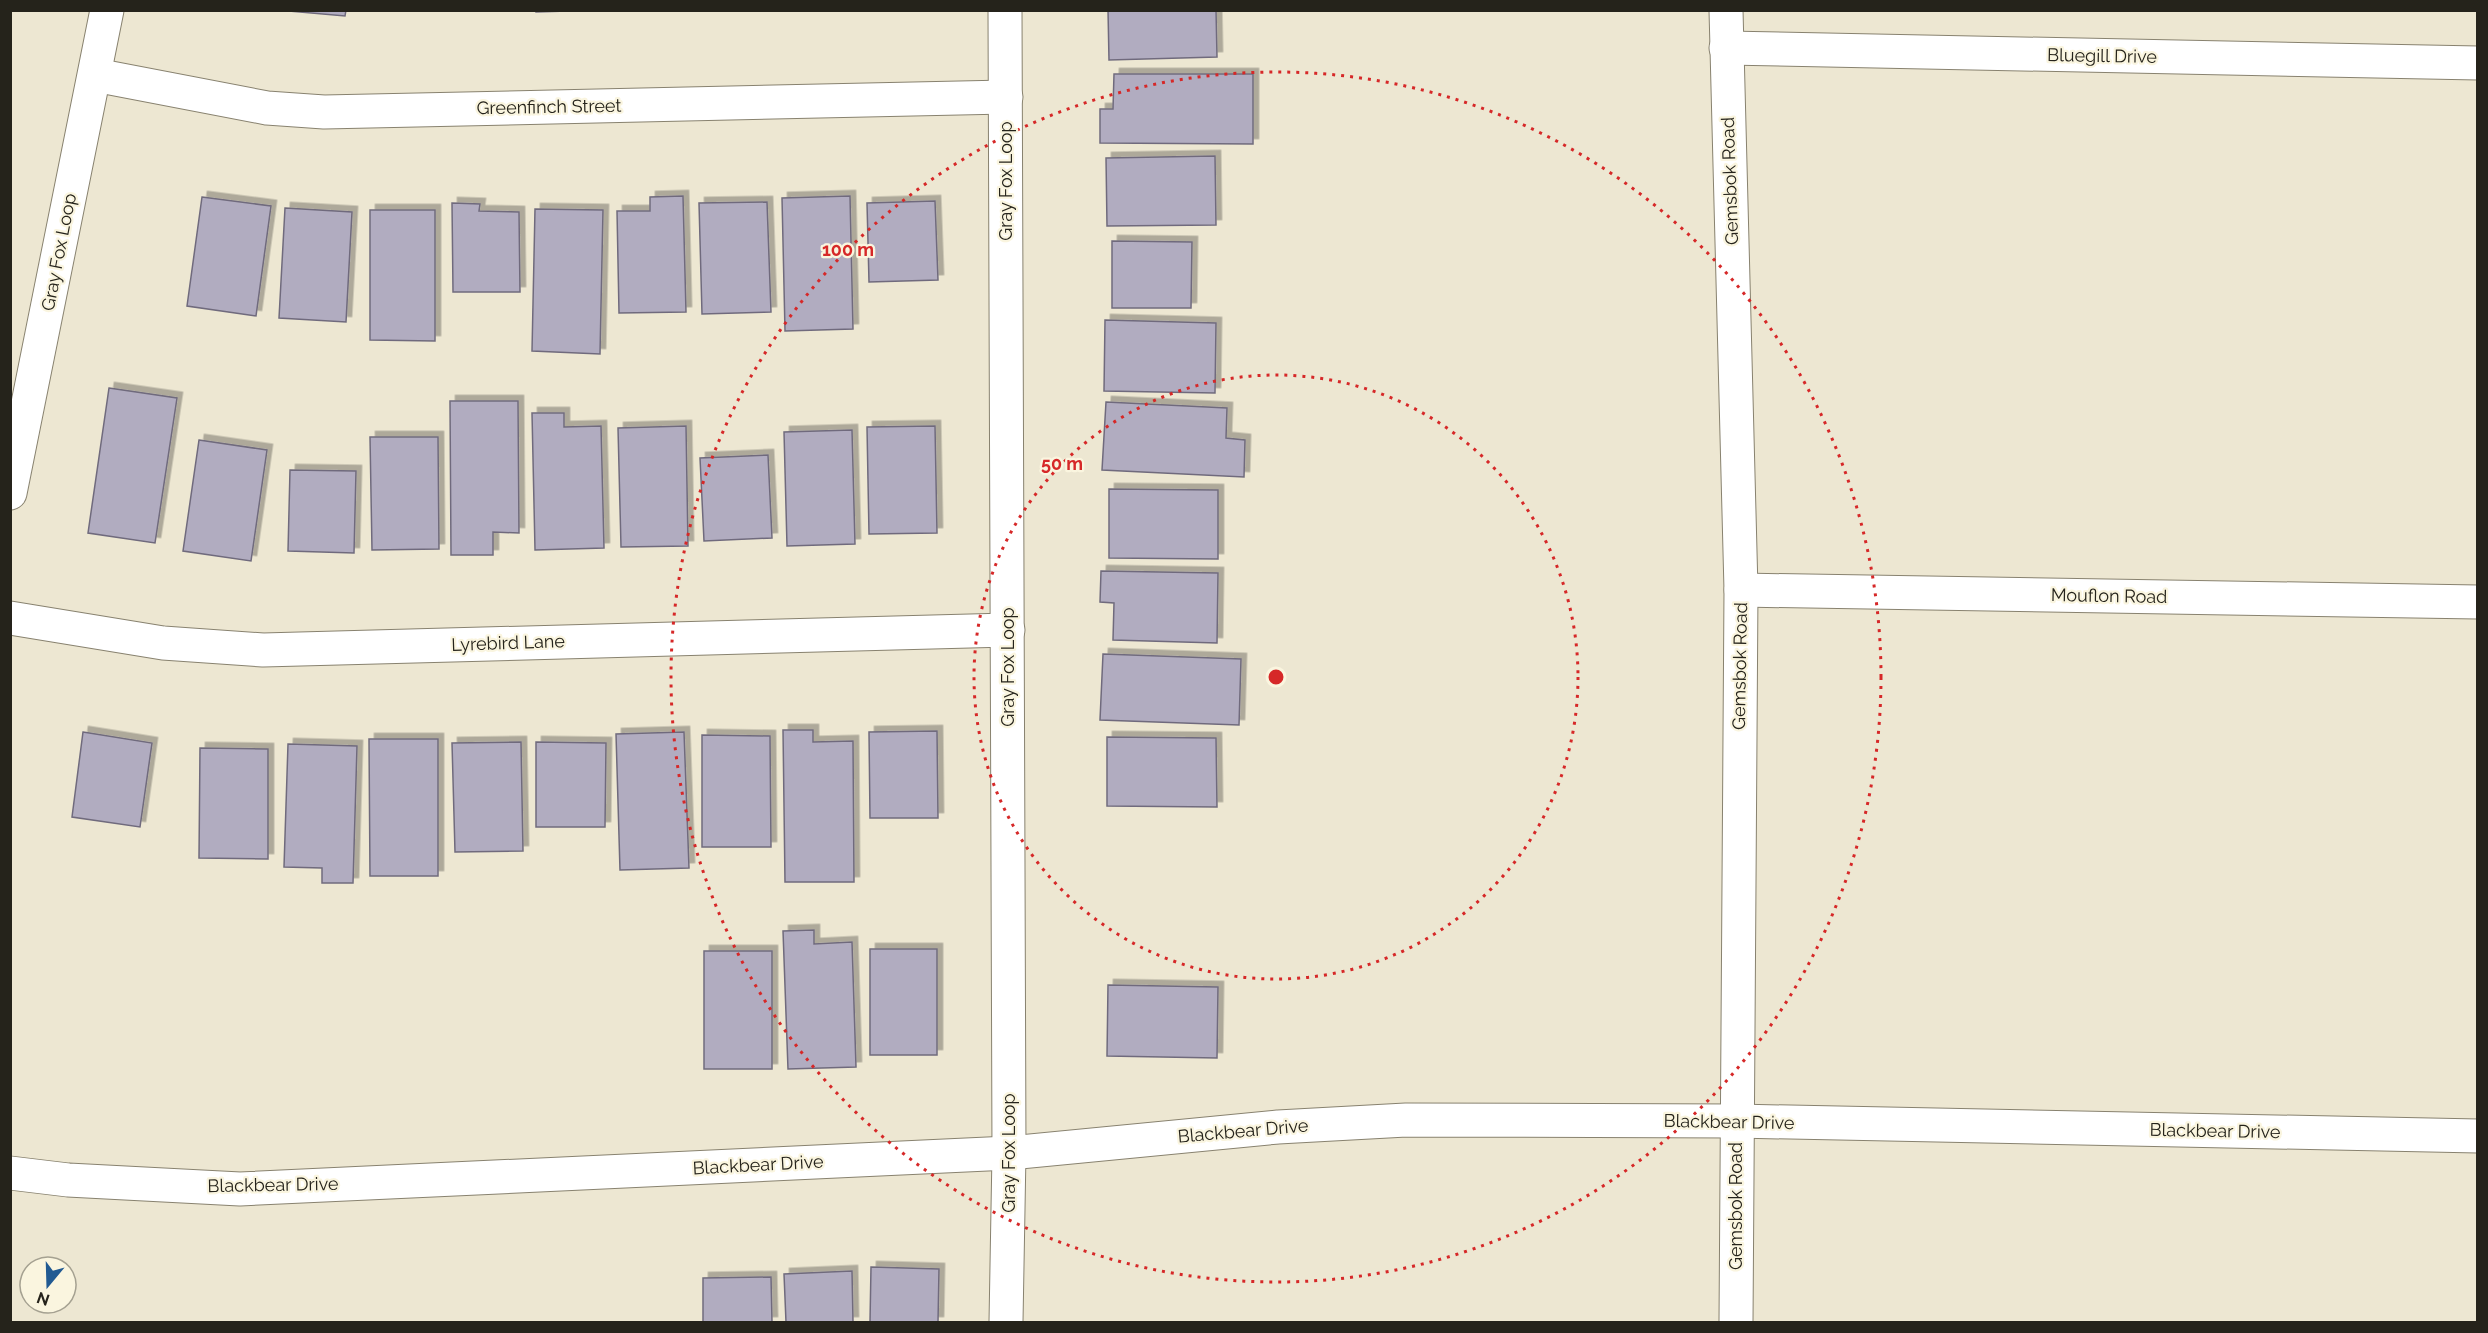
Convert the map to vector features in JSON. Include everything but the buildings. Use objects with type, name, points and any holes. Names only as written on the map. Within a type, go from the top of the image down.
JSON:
[{"type":"street","name":"Gray Fox Loop","points":[[10,494],[107,10]]},
{"type":"street","name":"Gray Fox Loop","points":[[1005,10],[1010,1154],[1006,1323]]},
{"type":"street","name":"Gemsbok Road","points":[[1726,10],[1741,590],[1736,1323]]},
{"type":"street","name":"Bluegill Drive","points":[[1726,48],[2478,63]]},
{"type":"street","name":"Greenfinch Street","points":[[95,75],[267,108],[324,112],[1006,97]]},
{"type":"street","name":"Mouflon Road","points":[[1741,590],[2478,602]]},
{"type":"street","name":"Lyrebird Lane","points":[[10,618],[163,643],[263,650],[1008,630]]},
{"type":"street","name":"Blackbear Drive","points":[[10,1173],[68,1180],[240,1188],[1010,1154],[1278,1127],[1406,1120],[1736,1121],[2478,1136]]}]
